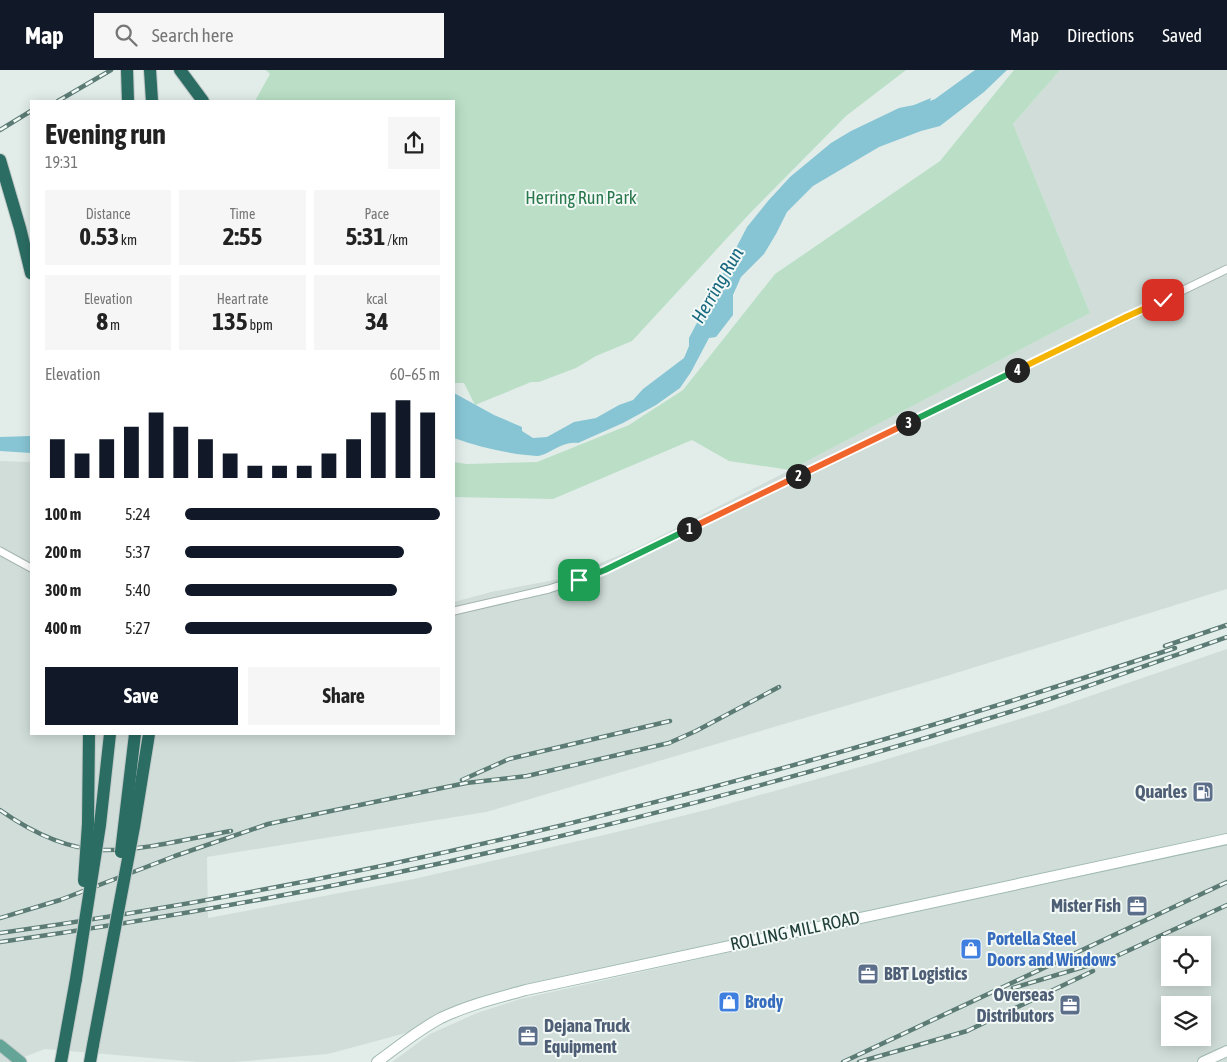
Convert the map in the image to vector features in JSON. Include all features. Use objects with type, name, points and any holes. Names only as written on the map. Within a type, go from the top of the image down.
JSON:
[{"type":"highway","points":[[126,70],[128,100]]},
{"type":"highway","points":[[150,70],[152,100]]},
{"type":"highway","points":[[180,70],[202,100]]},
{"type":"highway","points":[[0,160],[30,269]]},
{"type":"highway","points":[[76,979],[88,824],[89,735]]},
{"type":"highway","points":[[61,1062],[100,825],[110,735]]},
{"type":"highway","points":[[93,1045],[125,827],[135,735]]},
{"type":"highway","points":[[90,1062],[134,827],[149,735]]},
{"type":"main road","points":[[0,1045],[21,1062]]},
{"type":"street","points":[[455,612],[549,589],[605,570],[1227,269]]},
{"type":"street","points":[[0,551],[30,567]]},
{"type":"street","name":"ROLLING MILL ROAD","points":[[377,1062],[415,1034],[441,1019],[475,1004],[502,996],[1227,839]]},
{"type":"street","points":[[1203,1062],[1227,1051]]},
{"type":"shaded area","points":[[1060,70],[1227,70],[1227,589],[940,678],[486,812],[207,857],[208,918],[414,879],[710,809],[874,763],[1049,710],[1227,649],[1227,1062],[392,1062],[430,1034],[477,1013],[520,999],[865,922],[934,897],[549,980],[417,1030],[328,1054],[234,1062],[198,1062],[45,1049],[11,1062],[0,1062],[0,461],[30,462],[30,735],[455,735],[455,602],[491,592],[565,578],[639,547],[1090,313],[1013,124]]},
{"type":"green space","name":"Herring Run Park","points":[[266,70],[906,70],[846,116],[753,210],[632,341],[596,356],[576,368],[539,382],[531,382],[475,405],[464,383],[455,383],[455,100],[256,100],[270,74]]},
{"type":"green space","points":[[1014,70],[1060,70],[1013,124],[1090,313],[790,470],[729,461],[692,440],[553,499],[455,497],[455,462],[467,464],[537,462],[629,425],[683,390],[775,274],[940,161]]},
{"type":"water","name":"Herring Run","points":[[975,70],[1007,70],[984,92],[940,126],[879,147],[813,186],[787,212],[764,254],[741,277],[733,295],[733,315],[716,337],[709,338],[680,388],[656,405],[623,423],[578,443],[568,443],[540,456],[499,451],[455,438],[455,394],[494,415],[522,427],[522,431],[533,438],[547,437],[574,422],[596,418],[619,405],[633,400],[643,389],[684,358],[689,346],[689,338],[747,227],[790,177],[831,143],[851,131],[899,108],[914,105],[931,98],[930,101]]},
{"type":"water","points":[[30,436],[30,453],[0,451],[0,437]]},
{"type":"railway","points":[[60,100],[111,70]]},
{"type":"railway","points":[[0,130],[30,112]]},
{"type":"railway","points":[[1165,646],[1227,625]]},
{"type":"railway","points":[[0,942],[133,922],[265,899],[528,844],[659,812],[919,740],[1047,700],[1227,637]]},
{"type":"railway","points":[[0,933],[150,910],[299,883],[447,852],[594,818],[741,780],[886,739],[1031,695],[1175,648]]},
{"type":"railway","points":[[0,918],[60,900],[175,856],[268,824],[466,783],[527,776],[669,743],[696,731],[779,687]]},
{"type":"railway","points":[[462,780],[509,759],[670,721]]},
{"type":"railway","points":[[0,810],[48,838],[88,849],[118,850],[167,844],[231,831]]},
{"type":"railway","points":[[843,1062],[1227,882]]},
{"type":"railway","points":[[1013,988],[1110,959],[1227,905]]},
{"type":"railway","points":[[859,1062],[967,1031],[1093,971]]},
{"type":"place","name":"Quarles","points":[[1203,792]]},
{"type":"place","name":"Mister Fish","points":[[1137,906]]},
{"type":"place","name":"Portella Steel Doors and Windows","points":[[971,949]]},
{"type":"place","name":"BBT Logistics","points":[[868,974]]},
{"type":"place","name":"Brody","points":[[729,1002]]},
{"type":"place","name":"Overseas Distributors","points":[[1070,1005]]},
{"type":"place","name":"Dejana Truck Equipment","points":[[528,1036]]},
{"type":"route","points":[[579,580],[605,570],[1163,300]]}]
